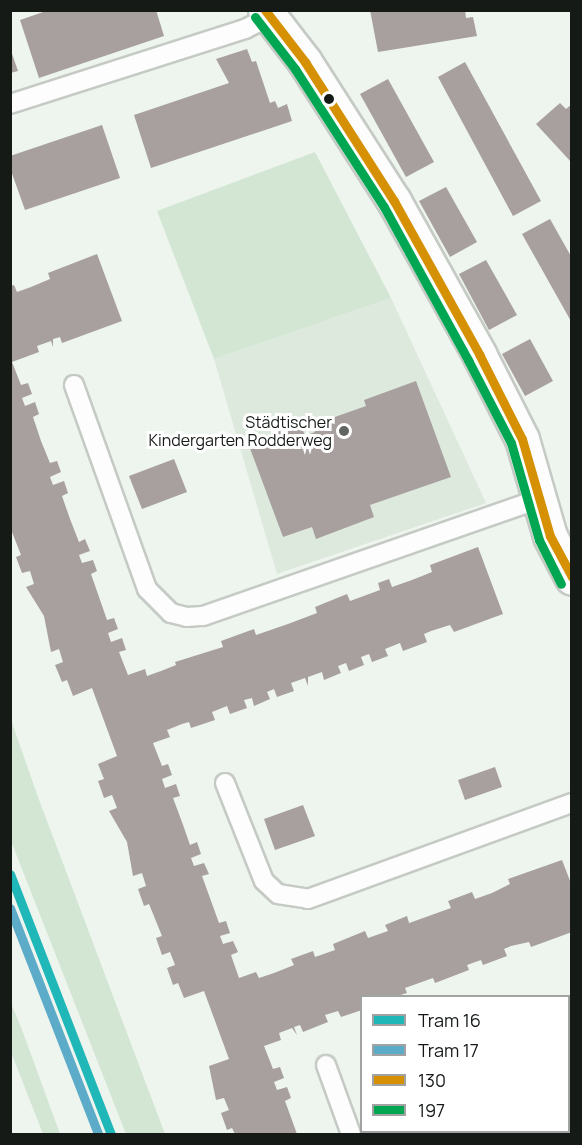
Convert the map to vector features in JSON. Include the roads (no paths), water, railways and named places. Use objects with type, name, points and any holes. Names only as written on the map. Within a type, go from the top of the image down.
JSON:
[{"type":"street","points":[[267,14],[305,62],[394,201],[522,439],[542,498],[550,536],[572,578]]},
{"type":"lane","points":[[10,104],[244,29],[267,14]]},
{"type":"lane","points":[[74,385],[147,589],[171,613],[187,617],[203,616],[542,498]]},
{"type":"lane","points":[[225,783],[264,881],[278,894],[308,899],[572,803]]},
{"type":"lane","points":[[326,1065],[351,1134]]},
{"type":"tram line","name":"16","points":[[10,874],[111,1134]]},
{"type":"tram line","name":"17","points":[[10,908],[98,1134]]},
{"type":"place","name":"Städtischer Kindergarten Rodderweg","points":[[344,431]]}]
